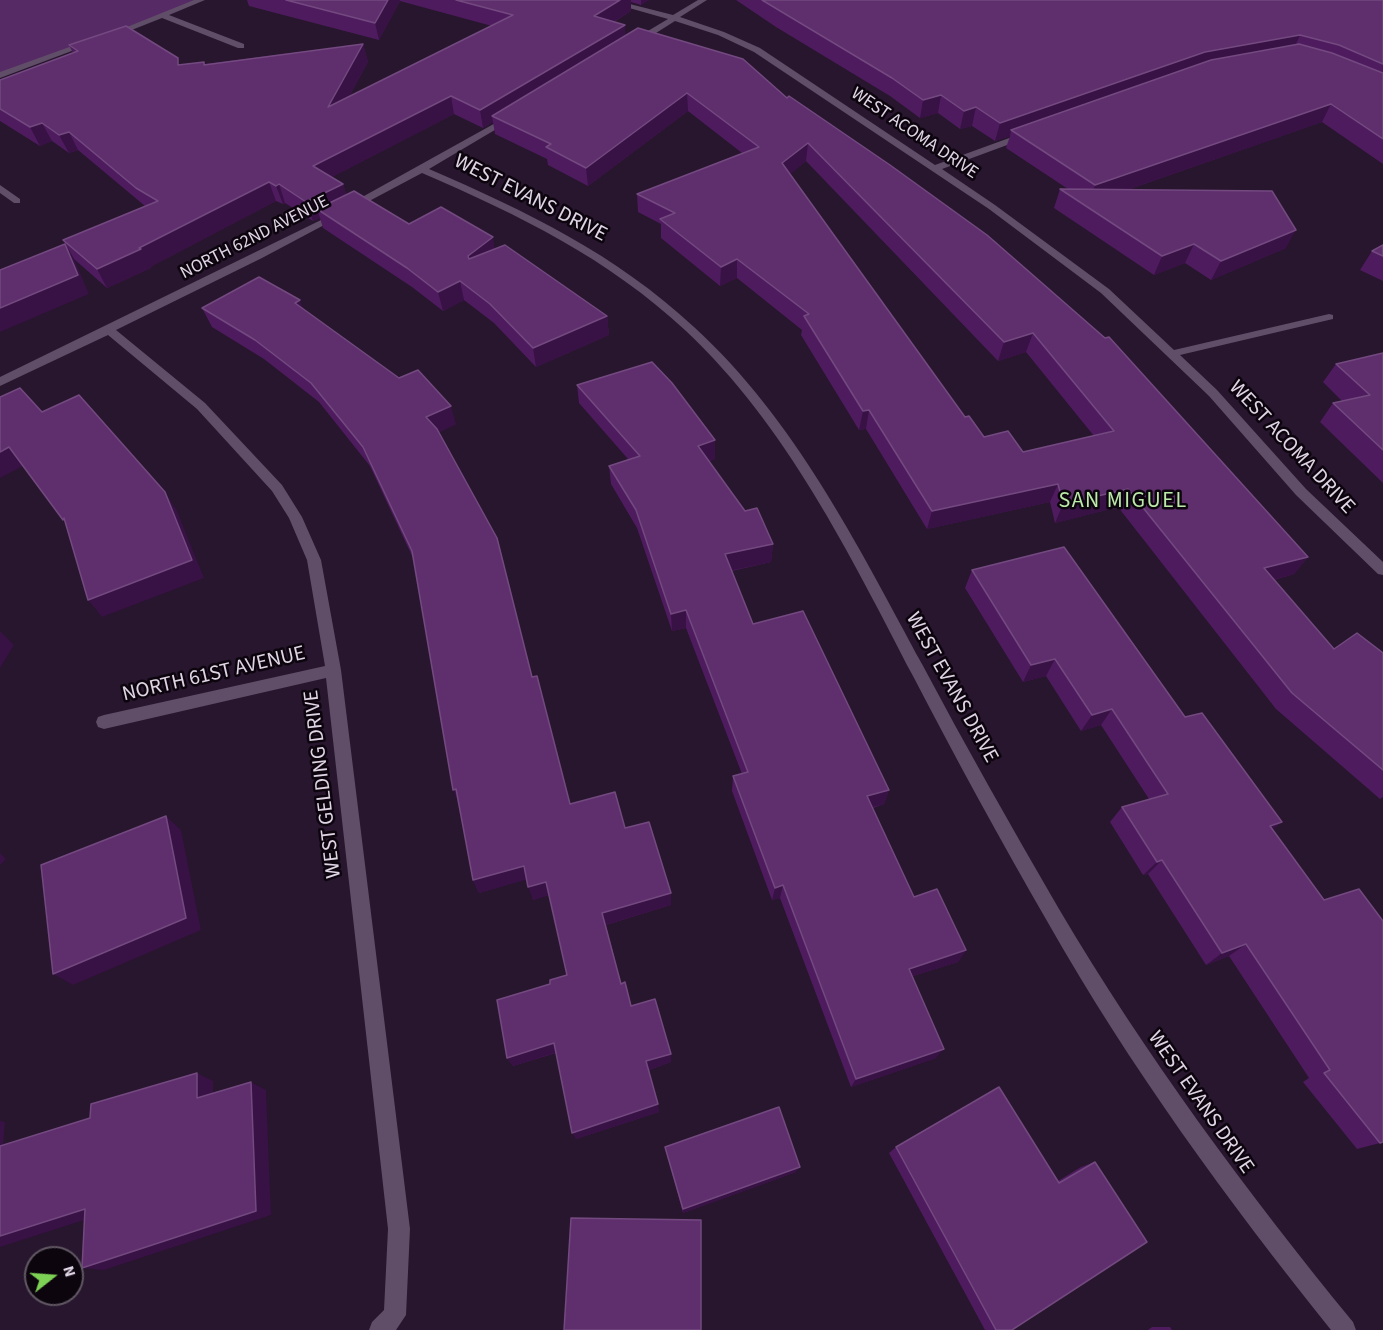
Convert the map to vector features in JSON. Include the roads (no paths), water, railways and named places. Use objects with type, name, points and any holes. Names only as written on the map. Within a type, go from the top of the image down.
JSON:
[{"type":"street","points":[[0,75],[164,16],[201,0]]},
{"type":"street","name":"WEST ACOMA DRIVE","points":[[605,0],[724,34],[757,50],[992,207],[1104,291],[1213,393],[1301,492],[1383,570]]},
{"type":"street","points":[[624,49],[703,0]]},
{"type":"street","points":[[164,16],[242,46]]},
{"type":"street","name":"NORTH 62ND AVENUE","points":[[0,382],[109,330],[424,170],[525,110]]},
{"type":"street","points":[[933,169],[1035,132]]},
{"type":"street","name":"WEST EVANS DRIVE","points":[[424,170],[520,213],[607,262],[644,290],[700,339],[755,398],[801,464],[841,529],[960,750],[1102,999],[1188,1126],[1282,1253],[1345,1330]]},
{"type":"street","points":[[0,188],[17,201]]},
{"type":"street","points":[[1171,354],[1329,317]]},
{"type":"street","name":"WEST GELDING DRIVE","points":[[109,330],[201,406],[277,488],[295,517],[314,560],[333,670],[399,1229],[388,1322]]},
{"type":"street","name":"NORTH 61ST AVENUE","points":[[104,722],[333,670]]},
{"type":"district","name":"SAN MIGUEL","points":[[1123,502]]}]
